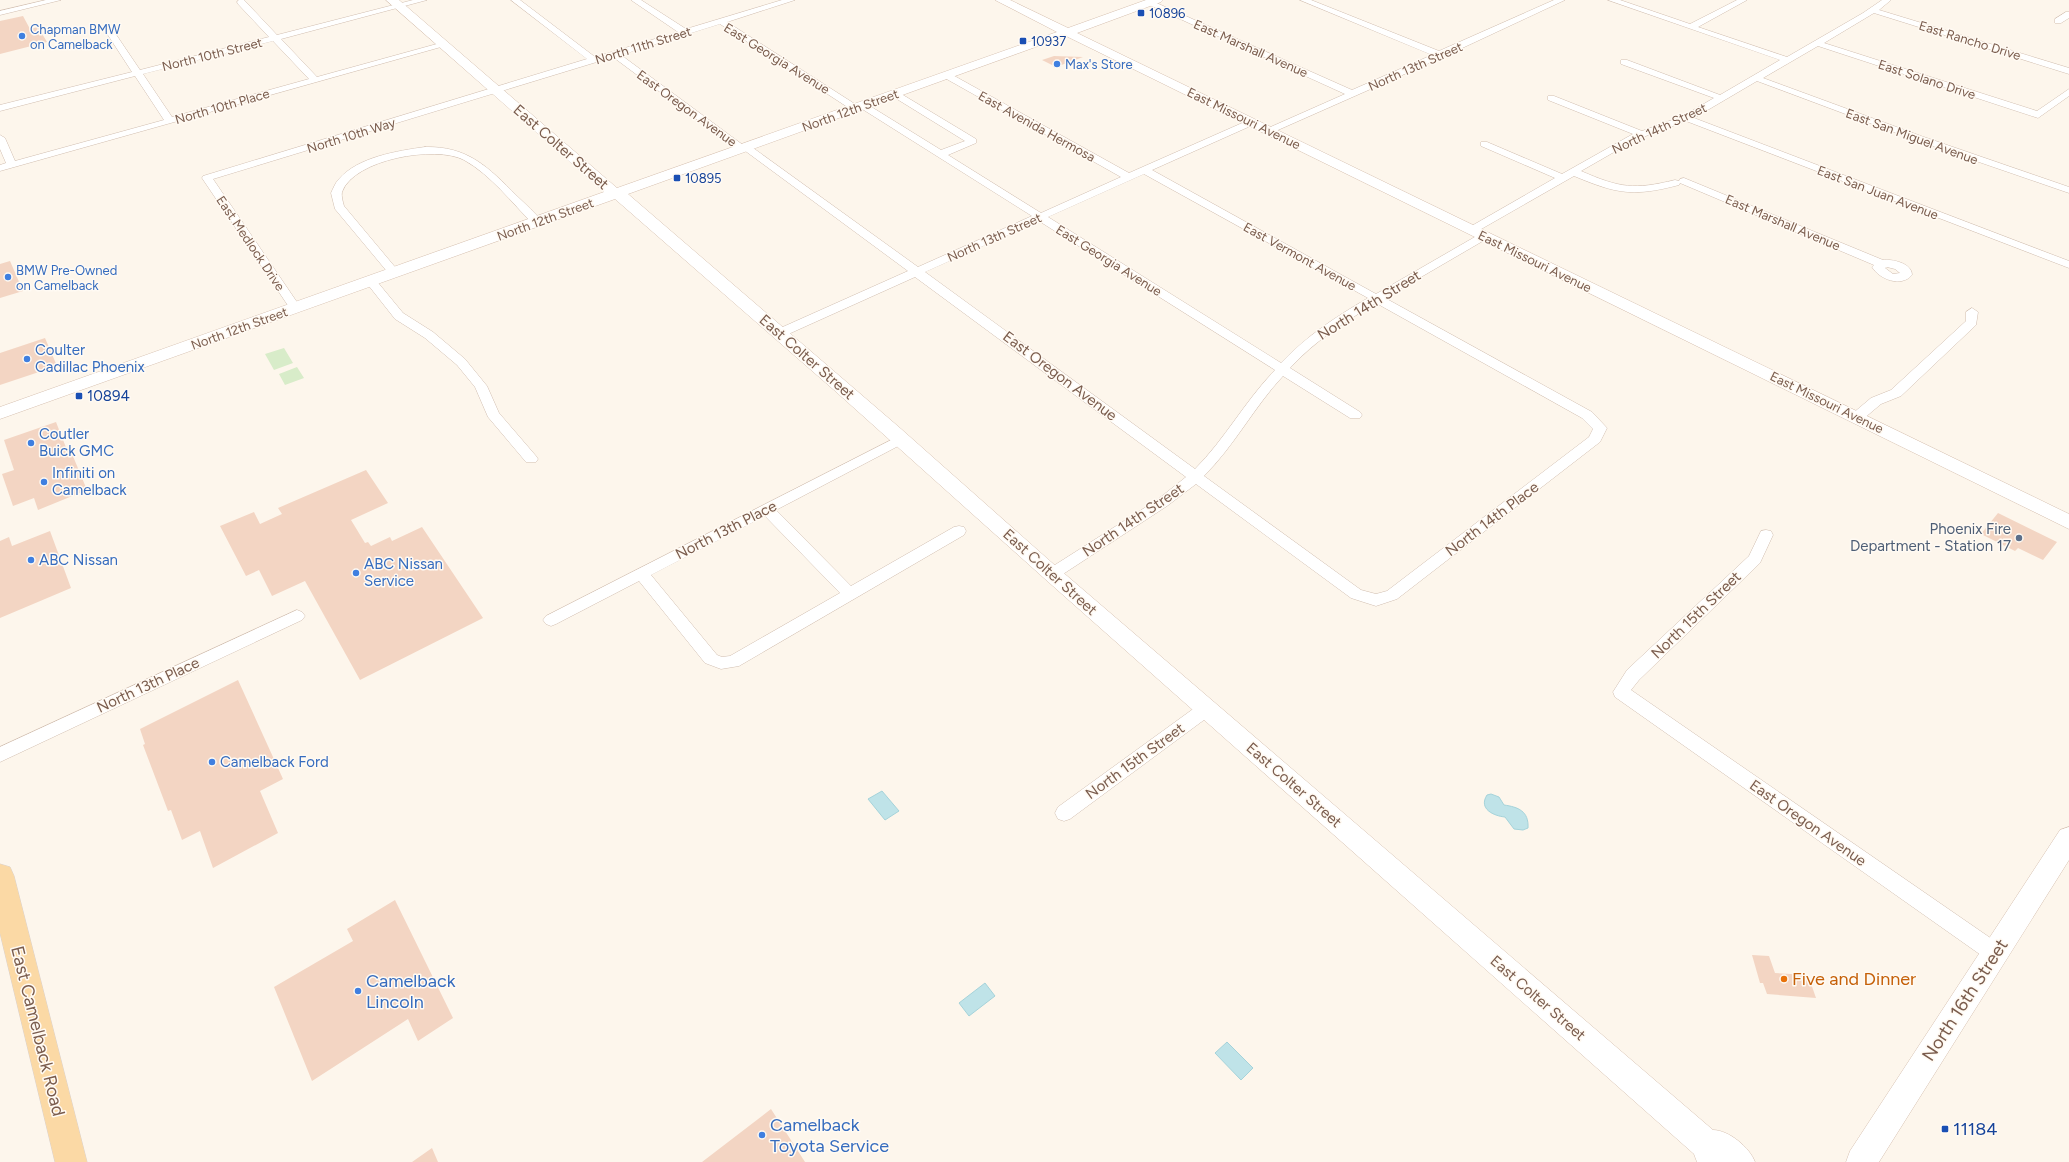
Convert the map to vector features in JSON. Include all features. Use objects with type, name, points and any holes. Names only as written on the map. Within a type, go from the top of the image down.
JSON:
[{"type":"main road","name":"East Camelback Road","points":[[0,876],[71,1162]]},
{"type":"street","points":[[0,13],[57,0]]},
{"type":"street","name":"North 10th Street","points":[[0,108],[275,38],[396,3],[423,0]]},
{"type":"street","points":[[515,0],[594,60]]},
{"type":"street","points":[[635,0],[684,32]]},
{"type":"street","points":[[756,0],[768,7]]},
{"type":"street","name":"North 11th Street","points":[[495,90],[791,0]]},
{"type":"street","name":"East Missouri Avenue","points":[[1001,0],[1857,417],[2069,522]]},
{"type":"street","points":[[1304,0],[1440,55]]},
{"type":"street","name":"North 13th Street","points":[[1269,131],[1561,0]]},
{"type":"street","points":[[1612,0],[1788,60]]},
{"type":"street","points":[[1691,27],[1743,0]]},
{"type":"street","name":"North 14th Street","points":[[1052,574],[1156,508],[1195,477],[1218,454],[1259,394],[1306,344],[1344,317],[1376,299],[1563,178],[1640,134],[1686,118],[1817,43],[1887,0]]},
{"type":"street","name":"North 12th Street","points":[[0,413],[1153,1]]},
{"type":"street","name":"East Marshall Avenue","points":[[1153,1],[1353,94]]},
{"type":"street","points":[[241,2],[315,80]]},
{"type":"street","name":"East Colter Street","points":[[396,3],[606,187],[627,200],[780,333],[1710,1154],[1717,1144],[1740,1162]]},
{"type":"street","name":"East Rancho Drive","points":[[1872,10],[2069,71]]},
{"type":"street","points":[[2058,21],[2069,14]]},
{"type":"street","name":"East Georgia Avenue","points":[[720,21],[941,154],[1355,415]]},
{"type":"street","points":[[110,32],[170,121]]},
{"type":"street","name":"East Solano Drive","points":[[1817,43],[2038,115],[2069,92]]},
{"type":"street","name":"North 10th Place","points":[[0,168],[444,45]]},
{"type":"street","name":"East Oregon Avenue","points":[[614,54],[918,271],[1195,477],[1356,594],[1376,600]]},
{"type":"street","points":[[1624,62],[1721,98]]},
{"type":"street","name":"East Avenida Hermosa","points":[[946,75],[1128,177]]},
{"type":"street","name":"East San Miguel Avenue","points":[[1756,78],[1918,138],[2069,190]]},
{"type":"street","name":"North 10th Way","points":[[207,178],[495,90]]},
{"type":"street","points":[[894,94],[973,141],[941,154]]},
{"type":"street","points":[[1551,98],[1640,134]]},
{"type":"street","name":"East San Juan Avenue","points":[[1686,118],[2069,265]]},
{"type":"street","name":"North 13th Street","points":[[780,333],[1252,122]]},
{"type":"street","points":[[0,138],[12,165]]},
{"type":"street","points":[[1484,144],[1563,178]]},
{"type":"street","points":[[394,273],[339,207],[336,201],[335,193],[345,178],[366,166],[393,156],[416,151],[438,150],[460,154],[468,158],[537,222]]},
{"type":"street","name":"East Vermont Avenue","points":[[1144,170],[1587,415],[1600,428]]},
{"type":"street","name":"East Marshall Avenue","points":[[1574,172],[1611,188],[1625,191],[1649,190],[1680,182],[1882,264]]},
{"type":"street","name":"East Medlock Drive","points":[[207,178],[295,308]]},
{"type":"street","points":[[371,281],[399,316],[429,335],[461,362],[481,386],[493,414],[531,459]]},
{"type":"street","points":[[1857,417],[1876,400],[1896,393],[1972,322],[1972,312]]},
{"type":"street","name":"North 14th Place","points":[[1376,600],[1392,595],[1595,440],[1600,428]]},
{"type":"street","name":"North 13th Place","points":[[551,620],[900,439]]},
{"type":"street","points":[[767,509],[850,594]]},
{"type":"street","points":[[642,574],[711,659],[721,663],[733,662],[958,531]]},
{"type":"street","name":"North 15th Street","points":[[1621,692],[1633,675],[1755,558],[1766,535]]},
{"type":"street","name":"North 13th Place","points":[[0,755],[297,616]]},
{"type":"street","name":"East Oregon Avenue","points":[[1621,692],[1995,953]]},
{"type":"street","name":"North 15th Street","points":[[1064,813],[1206,709]]},
{"type":"street","name":"North 16th Street","points":[[1862,1162],[1995,953],[2065,852]]},
{"type":"green space","points":[[284,348],[293,363],[274,370],[265,354]]},
{"type":"green space","points":[[297,367],[304,378],[285,385],[279,374]]},
{"type":"water","points":[[882,791],[899,811],[885,820],[868,799]]},
{"type":"water","points":[[1491,794],[1499,797],[1504,805],[1514,807],[1522,811],[1527,818],[1528,828],[1523,830],[1514,829],[1505,817],[1488,811],[1484,804],[1487,795]]},
{"type":"water","points":[[985,983],[995,996],[969,1016],[959,1003]]},
{"type":"water","points":[[1227,1042],[1253,1068],[1241,1080],[1215,1053]]},
{"type":"building","name":"Chapman BMW on Camelback","points":[[23,16],[30,29],[38,27],[47,42],[0,54],[0,21]]},
{"type":"building","name":"Max's Store","points":[[1054,56],[1083,57],[1056,67],[1042,60]]},
{"type":"building","name":"BMW Pre-Owned on Camelback","points":[[10,261],[23,291],[0,298],[0,264]]},
{"type":"building","name":"Coulter Cadillac Phoenix","points":[[45,338],[57,366],[0,385],[0,353]]},
{"type":"building","name":"Infiniti on Camelback","points":[[56,422],[67,450],[70,449],[87,490],[38,510],[34,498],[13,506],[2,474],[14,470],[4,440]]},
{"type":"building","name":"ABC Nissan Service","points":[[366,470],[388,503],[351,520],[365,543],[368,542],[371,546],[390,537],[392,541],[422,527],[483,618],[360,680],[305,581],[272,596],[259,570],[246,576],[220,526],[254,512],[260,524],[282,514],[278,508]]},
{"type":"building","name":"Phoenix Fire Department - Station 17","points":[[1998,513],[2057,542],[2043,560],[2018,548],[2015,551],[1981,534]]},
{"type":"building","name":"ABC Nissan","points":[[50,531],[71,588],[0,618],[0,541],[9,537],[12,546]]},
{"type":"building","name":"Camelback Ford","points":[[238,680],[283,779],[260,791],[278,833],[213,868],[200,831],[182,840],[171,810],[168,811],[143,745],[145,744],[140,729]]},
{"type":"building","name":"Camelback Lincoln","points":[[395,900],[453,1018],[418,1041],[408,1019],[312,1081],[274,987],[353,941],[347,929]]},
{"type":"building","name":"Five and Dinner","points":[[1752,955],[1769,956],[1775,973],[1808,975],[1816,998],[1767,994],[1763,983],[1760,983]]},
{"type":"building","name":"Camelback Toyota Service","points":[[771,1109],[805,1162],[702,1162]]},
{"type":"building","points":[[432,1148],[438,1162],[412,1162]]},
{"type":"place","name":"10896","points":[[1141,13]]},
{"type":"place","name":"Chapman BMW on Camelback","points":[[22,36]]},
{"type":"place","name":"10937","points":[[1023,41]]},
{"type":"place","name":"Max's Store","points":[[1057,64]]},
{"type":"place","name":"10895","points":[[677,178]]},
{"type":"place","name":"BMW Pre-Owned on Camelback","points":[[8,277]]},
{"type":"place","name":"Coulter Cadillac Phoenix","points":[[27,359]]},
{"type":"place","name":"10894","points":[[79,396]]},
{"type":"place","name":"Coutler Buick GMC","points":[[31,443]]},
{"type":"place","name":"Infiniti on Camelback","points":[[44,482]]},
{"type":"place","name":"Phoenix Fire Department - Station 17","points":[[2019,538]]},
{"type":"place","name":"ABC Nissan","points":[[31,560]]},
{"type":"place","name":"ABC Nissan Service","points":[[356,573]]},
{"type":"place","name":"Camelback Ford","points":[[212,762]]},
{"type":"place","name":"Five and Dinner","points":[[1784,979]]},
{"type":"place","name":"Camelback Lincoln","points":[[358,991]]},
{"type":"place","name":"11184","points":[[1945,1129]]},
{"type":"place","name":"Camelback Toyota Service","points":[[762,1135]]}]
